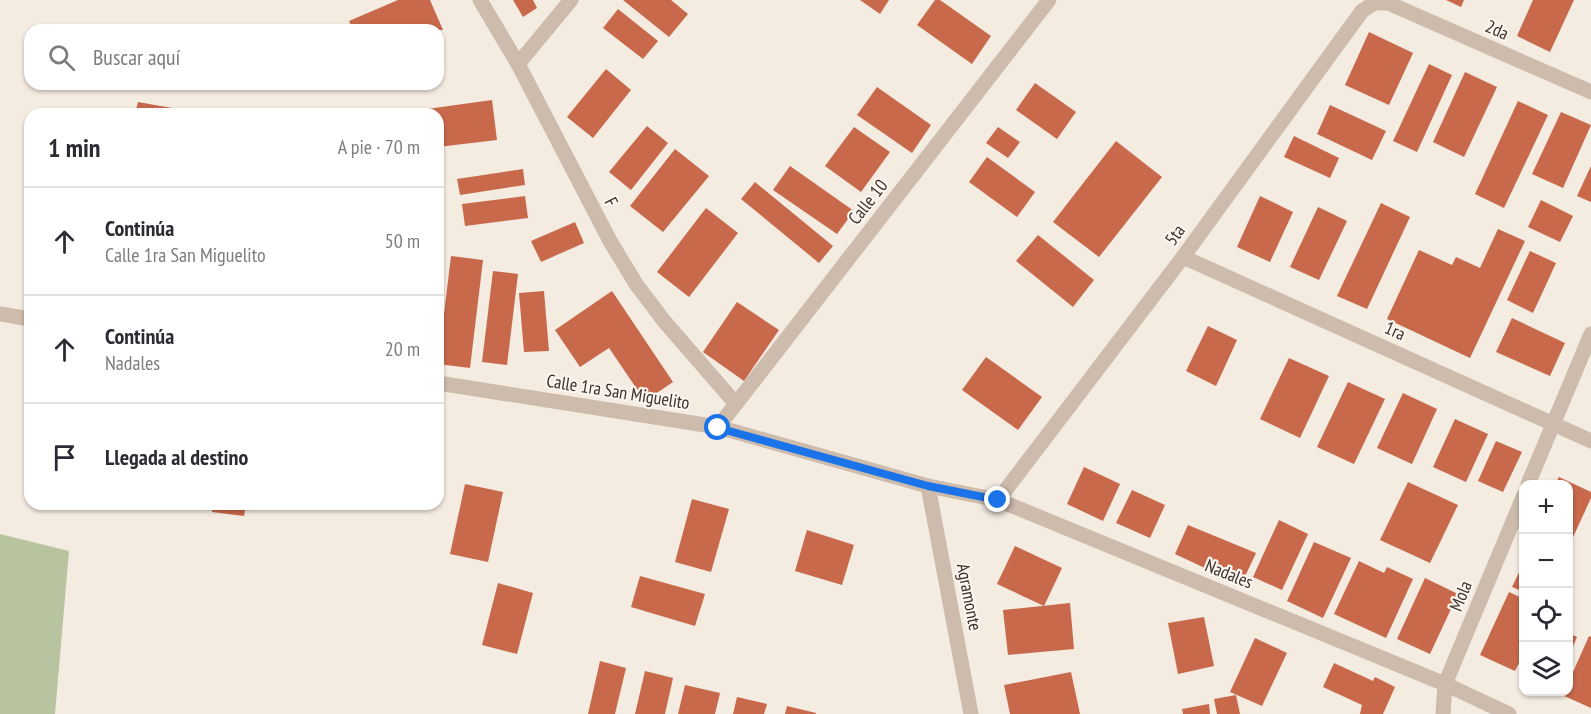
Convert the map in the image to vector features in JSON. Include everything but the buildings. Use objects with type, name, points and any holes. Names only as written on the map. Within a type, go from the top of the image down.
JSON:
[{"type":"street","name":"F","points":[[480,0],[518,64],[610,241],[636,284],[664,321],[736,404]]},
{"type":"street","points":[[518,64],[571,0]]},
{"type":"street","name":"Calle 10","points":[[718,428],[1049,0]]},
{"type":"street","name":"5ta","points":[[998,500],[1183,257],[1362,11],[1374,3],[1388,3]]},
{"type":"street","name":"2da","points":[[1388,3],[1591,92]]},
{"type":"street","name":"1ra","points":[[1183,257],[1591,441]]},
{"type":"street","points":[[0,314],[24,318]]},
{"type":"street","points":[[1530,480],[1591,334]]},
{"type":"street","name":"Calle 1ra San Miguelito","points":[[444,384],[718,428],[928,486]]},
{"type":"street","name":"Nadales","points":[[928,486],[998,500],[1445,684],[1509,714]]},
{"type":"street","name":"Agramonte","points":[[928,486],[971,714]]},
{"type":"street","name":"Mola","points":[[1443,714],[1445,684],[1519,507]]},
{"type":"green space","points":[[0,534],[69,551],[55,714],[0,714]]},
{"type":"route","points":[[718,428],[928,486],[998,500]]}]
